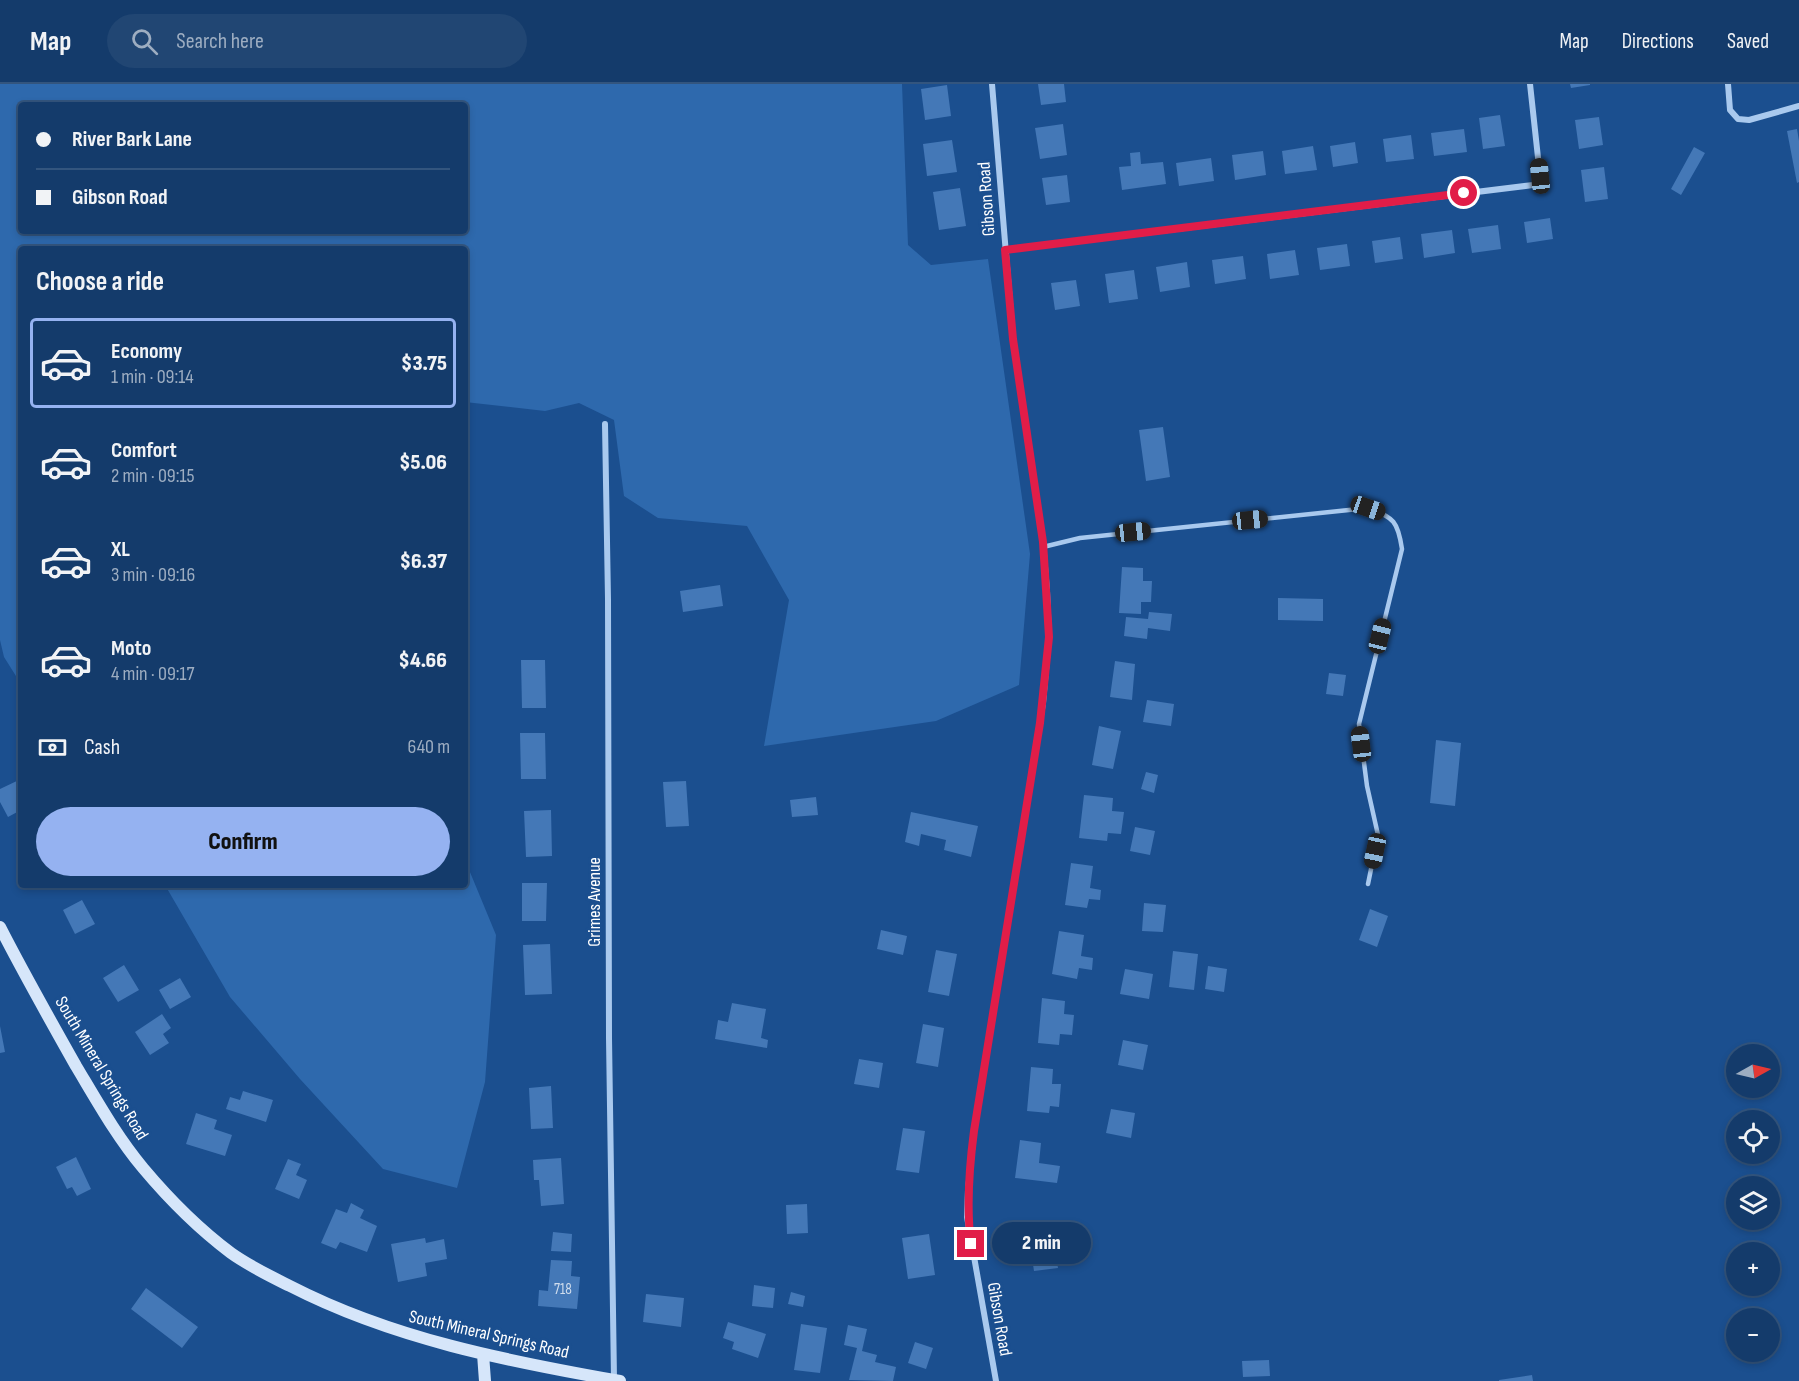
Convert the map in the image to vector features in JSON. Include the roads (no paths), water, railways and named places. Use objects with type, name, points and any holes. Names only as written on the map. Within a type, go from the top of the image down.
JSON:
[{"type":"street","name":"Gibson Road","points":[[992,84],[1013,339],[1043,547],[1049,637],[1043,703],[974,1131],[968,1190],[970,1235],[996,1381]]},
{"type":"street","points":[[1005,250],[1533,184],[1540,176],[1530,84]]},
{"type":"street","points":[[1728,84],[1730,110],[1738,119],[1749,120],[1799,106]]},
{"type":"street","name":"Grimes Avenue","points":[[605,424],[608,599],[609,1038],[617,1381]]},
{"type":"street","name":"South Mineral Springs Road","points":[[0,927],[103,1113],[124,1145],[163,1191],[208,1235],[253,1267],[338,1309],[402,1332],[483,1354],[617,1381]]},
{"type":"street","points":[[483,1354],[485,1381]]},
{"type":"lane","points":[[1043,547],[1080,538],[1368,508],[1388,515],[1399,527],[1402,549],[1359,724],[1367,786],[1378,835],[1368,884]]}]
